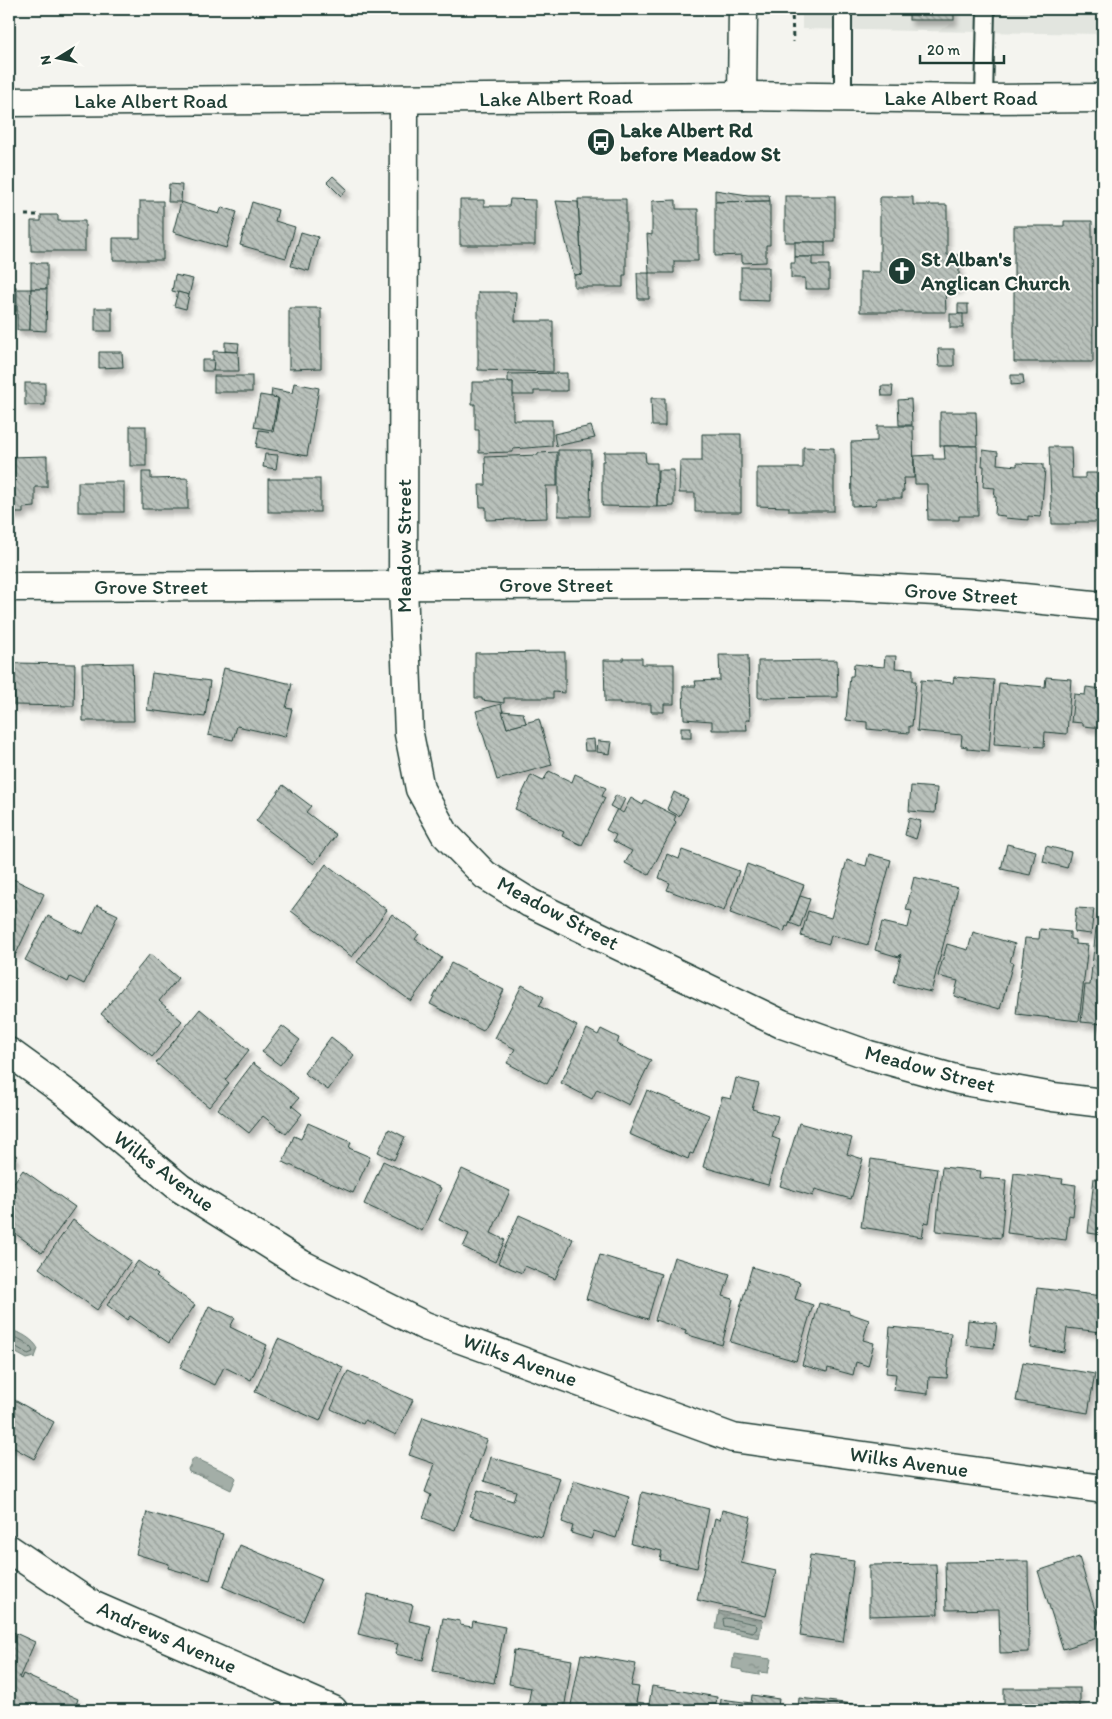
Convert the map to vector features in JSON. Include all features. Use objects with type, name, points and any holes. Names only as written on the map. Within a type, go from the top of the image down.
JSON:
[{"type":"street","points":[[742,9],[742,96]]},
{"type":"street","name":"Lake Albert Road","points":[[9,102],[742,96],[984,99],[1103,98]]},
{"type":"street","name":"Meadow Street","points":[[404,99],[403,587],[408,734],[420,789],[446,834],[485,875],[530,903],[782,1024],[869,1055],[959,1080],[1053,1097],[1103,1103]]},
{"type":"street","name":"Grove Street","points":[[9,587],[403,587],[695,584],[840,586],[974,593],[1103,606]]},
{"type":"street","name":"Wilks Avenue","points":[[9,1052],[67,1094],[180,1188],[301,1264],[425,1326],[733,1438],[1103,1489]]},
{"type":"street","name":"Andrews Avenue","points":[[9,1549],[92,1605],[333,1710]]},
{"type":"lane","points":[[843,9],[843,97]]},
{"type":"lane","points":[[984,99],[986,9]]},
{"type":"path","points":[[792,9],[792,42]]},
{"type":"path","points":[[25,215],[41,215]]},
{"type":"shaded area","points":[[802,9],[1103,9],[1103,34],[802,29]]},
{"type":"water","points":[[11,1331],[23,1335],[34,1343],[38,1349],[35,1357],[27,1359],[9,1349],[9,1333]]},
{"type":"water","points":[[195,1458],[234,1476],[236,1478],[231,1490],[189,1472],[188,1469]]},
{"type":"water","points":[[719,1611],[763,1620],[759,1638],[716,1629]]},
{"type":"water","points":[[734,1654],[771,1659],[768,1673],[759,1672],[759,1675],[732,1668]]},
{"type":"building","points":[[909,9],[954,9],[954,20],[909,20]]},
{"type":"building","points":[[333,176],[347,189],[341,196],[327,182]]},
{"type":"building","points":[[169,184],[182,185],[181,202],[168,202]]},
{"type":"building","points":[[715,190],[748,195],[769,195],[770,201],[715,202]]},
{"type":"building","points":[[785,196],[835,196],[835,242],[785,242]]},
{"type":"building","points":[[880,197],[913,197],[913,205],[947,205],[947,255],[959,255],[959,288],[945,288],[946,312],[860,312],[860,272],[880,272]]},
{"type":"building","points":[[510,199],[535,200],[535,245],[460,245],[460,200],[484,200],[484,206],[509,206]]},
{"type":"building","points":[[578,199],[626,199],[626,275],[623,275],[623,287],[574,287],[574,275],[582,274]]},
{"type":"building","points":[[676,200],[676,209],[698,209],[698,261],[674,261],[674,273],[649,273],[647,234],[652,235],[652,201]]},
{"type":"building","points":[[140,201],[163,201],[163,260],[113,260],[113,238],[140,238]]},
{"type":"building","points":[[556,201],[578,202],[582,274],[574,275]]},
{"type":"building","points":[[770,201],[770,245],[766,245],[766,262],[742,263],[742,255],[715,256],[715,202]]},
{"type":"building","points":[[181,202],[219,214],[222,207],[237,212],[226,248],[173,232]]},
{"type":"building","points":[[252,202],[278,210],[275,221],[295,227],[286,258],[240,245]]},
{"type":"building","points":[[41,215],[58,215],[58,221],[85,221],[85,251],[31,251],[31,221],[41,221]]},
{"type":"building","points":[[1064,221],[1092,221],[1093,362],[1014,362],[1014,226],[1064,226]]},
{"type":"building","points":[[301,232],[318,237],[309,271],[291,266]]},
{"type":"building","points":[[795,242],[825,242],[825,257],[795,257]]},
{"type":"building","points":[[795,257],[812,257],[812,265],[829,265],[829,289],[805,289],[805,278],[791,278],[791,263],[795,263]]},
{"type":"building","points":[[31,263],[47,263],[47,289],[31,289]]},
{"type":"building","points":[[741,267],[769,267],[769,301],[741,300]]},
{"type":"building","points":[[637,273],[649,273],[649,299],[638,299]]},
{"type":"building","points":[[175,275],[193,279],[189,295],[172,291]]},
{"type":"building","points":[[9,287],[16,287],[16,311],[9,311]]},
{"type":"building","points":[[17,289],[31,289],[30,330],[17,330]]},
{"type":"building","points":[[31,289],[47,289],[46,331],[30,330]]},
{"type":"building","points":[[178,292],[189,295],[186,309],[174,306]]},
{"type":"building","points":[[478,292],[516,292],[515,321],[553,321],[553,372],[478,370]]},
{"type":"building","points":[[958,304],[968,304],[968,314],[958,314]]},
{"type":"building","points":[[95,308],[112,308],[112,331],[95,331]]},
{"type":"building","points":[[289,308],[321,308],[321,368],[289,369]]},
{"type":"building","points":[[950,314],[963,314],[963,328],[950,328]]},
{"type":"building","points":[[225,342],[239,343],[238,352],[225,351]]},
{"type":"building","points":[[938,349],[954,349],[954,366],[939,366]]},
{"type":"building","points":[[213,351],[238,352],[239,371],[213,371]]},
{"type":"building","points":[[99,352],[122,352],[123,367],[99,368]]},
{"type":"building","points":[[202,360],[214,360],[213,371],[202,371]]},
{"type":"building","points":[[567,373],[567,391],[534,391],[534,395],[512,395],[513,382],[508,382],[508,374]]},
{"type":"building","points":[[1011,375],[1023,375],[1024,384],[1011,385]]},
{"type":"building","points":[[214,376],[252,376],[252,392],[214,392]]},
{"type":"building","points":[[1097,376],[1103,376],[1103,407],[1097,407]]},
{"type":"building","points":[[472,382],[513,382],[513,420],[552,420],[552,446],[513,449],[513,452],[479,453],[479,430],[475,430],[475,404],[472,404]]},
{"type":"building","points":[[25,383],[45,383],[45,405],[25,405]]},
{"type":"building","points":[[294,383],[319,388],[307,456],[256,447],[259,430],[273,432],[279,399],[271,397],[272,389],[292,393]]},
{"type":"building","points":[[881,386],[893,386],[892,396],[882,396]]},
{"type":"building","points":[[260,395],[278,398],[272,430],[254,427]]},
{"type":"building","points":[[651,398],[665,398],[665,426],[652,426]]},
{"type":"building","points":[[911,399],[912,425],[899,425],[898,400]]},
{"type":"building","points":[[940,412],[976,412],[977,446],[940,446]]},
{"type":"building","points":[[130,426],[146,426],[146,466],[130,466]]},
{"type":"building","points":[[591,426],[595,438],[556,446],[554,434]]},
{"type":"building","points":[[877,426],[913,426],[914,478],[903,478],[904,491],[902,491],[902,498],[877,498],[876,505],[852,506],[851,442],[877,441]]},
{"type":"building","points":[[702,434],[741,434],[741,512],[695,512],[695,493],[679,493],[680,461],[702,461]]},
{"type":"building","points":[[944,446],[977,446],[978,516],[959,516],[959,520],[928,520],[927,484],[915,484],[914,456],[933,455],[933,459],[945,459]]},
{"type":"building","points":[[803,447],[834,448],[834,511],[789,511],[789,507],[757,506],[757,468],[803,468]]},
{"type":"building","points":[[1049,447],[1071,447],[1072,478],[1085,478],[1085,473],[1103,473],[1103,522],[1052,524]]},
{"type":"building","points":[[558,450],[591,450],[590,516],[558,516]]},
{"type":"building","points":[[983,450],[998,452],[997,464],[1017,466],[1017,463],[1043,464],[1043,469],[1045,469],[1041,517],[1028,516],[1028,520],[995,515],[995,488],[983,487]]},
{"type":"building","points":[[557,452],[557,486],[546,486],[547,518],[486,520],[486,507],[480,507],[479,485],[486,485],[485,457],[538,455],[538,453]]},
{"type":"building","points":[[604,452],[645,452],[646,463],[657,463],[657,507],[602,506],[602,461],[604,461]]},
{"type":"building","points":[[265,454],[278,455],[276,469],[263,467]]},
{"type":"building","points":[[47,456],[47,487],[35,487],[35,507],[23,508],[23,513],[9,513],[9,457]]},
{"type":"building","points":[[658,470],[674,470],[674,506],[657,507]]},
{"type":"building","points":[[142,472],[151,472],[151,479],[188,478],[188,509],[142,509]]},
{"type":"building","points":[[268,479],[320,479],[320,512],[268,512]]},
{"type":"building","points":[[78,482],[124,482],[124,512],[78,512]]},
{"type":"building","points":[[565,652],[565,693],[553,692],[553,698],[504,698],[504,703],[475,698],[475,653]]},
{"type":"building","points":[[719,655],[748,655],[750,720],[746,720],[747,730],[712,730],[712,721],[684,719],[683,686],[696,686],[695,681],[720,680]]},
{"type":"building","points":[[885,656],[896,656],[895,668],[913,669],[913,681],[916,681],[912,726],[909,726],[909,733],[867,729],[867,722],[846,720],[850,676],[853,676],[854,664],[884,667]]},
{"type":"building","points":[[623,658],[642,658],[642,664],[674,664],[674,704],[664,704],[664,712],[651,712],[651,704],[605,702],[604,660],[623,660]]},
{"type":"building","points":[[837,660],[838,697],[758,698],[758,661]]},
{"type":"building","points":[[14,663],[75,664],[74,706],[14,705]]},
{"type":"building","points":[[132,663],[134,721],[83,721],[82,664]]},
{"type":"building","points":[[224,668],[292,684],[286,708],[292,709],[285,737],[237,726],[233,740],[208,735]]},
{"type":"building","points":[[152,673],[210,681],[205,717],[147,710]]},
{"type":"building","points":[[954,677],[994,680],[989,751],[967,749],[967,747],[961,746],[962,735],[917,731],[921,680],[953,683]]},
{"type":"building","points":[[1046,677],[1071,679],[1067,734],[1045,732],[1044,747],[994,744],[999,683],[1045,687]]},
{"type":"building","points":[[1086,687],[1103,689],[1103,728],[1083,726],[1083,723],[1071,722],[1074,694],[1085,695]]},
{"type":"building","points":[[501,704],[507,728],[539,719],[552,765],[497,780],[476,711]]},
{"type":"building","points":[[502,711],[523,713],[526,723],[507,728]]},
{"type":"building","points":[[681,727],[691,727],[691,738],[681,738]]},
{"type":"building","points":[[594,739],[595,751],[585,751],[584,740]]},
{"type":"building","points":[[598,741],[612,742],[610,754],[597,752]]},
{"type":"building","points":[[549,771],[572,782],[575,774],[606,788],[602,796],[605,798],[582,845],[562,836],[564,832],[515,809],[531,775],[543,781]]},
{"type":"building","points":[[283,785],[311,806],[306,812],[336,835],[314,864],[256,821]]},
{"type":"building","points":[[911,786],[937,788],[935,813],[909,811]]},
{"type":"building","points":[[674,792],[688,799],[679,816],[667,809]]},
{"type":"building","points":[[616,795],[625,799],[619,811],[610,806]]},
{"type":"building","points":[[631,798],[643,805],[645,800],[676,816],[674,820],[676,822],[649,875],[625,863],[632,851],[613,841],[616,835],[606,830],[617,809],[623,813]]},
{"type":"building","points":[[909,818],[921,821],[916,839],[905,835]]},
{"type":"building","points":[[1007,844],[1036,851],[1030,875],[1001,869]]},
{"type":"building","points":[[1046,846],[1071,852],[1067,868],[1043,862]]},
{"type":"building","points":[[682,850],[739,871],[724,911],[667,890],[670,883],[659,878],[667,854],[679,859]]},
{"type":"building","points":[[869,854],[891,860],[868,945],[831,935],[829,944],[801,936],[808,911],[831,918],[847,860],[866,866]]},
{"type":"building","points":[[326,864],[387,910],[352,957],[291,911]]},
{"type":"building","points":[[747,864],[804,885],[788,927],[786,926],[784,932],[730,913]]},
{"type":"building","points":[[9,877],[44,894],[16,954],[9,950]]},
{"type":"building","points":[[914,877],[958,888],[931,992],[894,983],[901,955],[899,957],[875,950],[882,922],[908,928],[912,911],[906,910]]},
{"type":"building","points":[[800,896],[810,899],[800,927],[790,923]]},
{"type":"building","points":[[97,905],[118,915],[84,984],[70,977],[68,982],[25,960],[48,916],[83,934]]},
{"type":"building","points":[[1076,908],[1094,909],[1091,934],[1074,932]]},
{"type":"building","points":[[392,914],[419,934],[415,939],[442,958],[411,1001],[357,962]]},
{"type":"building","points":[[1096,928],[1103,928],[1103,1024],[1081,1022],[1085,985],[1090,985]]},
{"type":"building","points":[[1040,929],[1070,932],[1070,939],[1075,940],[1075,944],[1088,945],[1079,1021],[1016,1014],[1025,938],[1039,939]]},
{"type":"building","points":[[973,932],[1015,944],[1010,962],[1013,963],[1000,1009],[954,996],[958,981],[938,976],[947,944],[968,950]]},
{"type":"building","points":[[150,954],[178,978],[159,1001],[182,1021],[152,1057],[101,1014]]},
{"type":"building","points":[[451,963],[504,990],[483,1031],[430,1004]]},
{"type":"building","points":[[522,985],[544,997],[539,1006],[577,1026],[547,1084],[507,1063],[515,1049],[495,1038]]},
{"type":"building","points":[[200,1009],[249,1050],[225,1080],[229,1083],[209,1107],[156,1063]]},
{"type":"building","points":[[282,1026],[300,1040],[280,1065],[262,1052]]},
{"type":"building","points":[[587,1029],[598,1035],[601,1029],[619,1038],[617,1044],[651,1060],[629,1105],[597,1089],[592,1099],[561,1083]]},
{"type":"building","points":[[331,1037],[354,1055],[328,1090],[304,1073]]},
{"type":"building","points":[[253,1063],[299,1098],[292,1106],[302,1114],[286,1134],[263,1116],[249,1133],[218,1109]]},
{"type":"building","points":[[736,1078],[759,1084],[752,1109],[778,1116],[772,1137],[780,1140],[768,1185],[703,1167],[722,1097],[731,1099]]},
{"type":"building","points":[[647,1090],[709,1115],[693,1154],[690,1153],[688,1159],[629,1134]]},
{"type":"building","points":[[308,1123],[351,1142],[349,1148],[370,1157],[353,1193],[283,1162],[294,1136],[301,1139]]},
{"type":"building","points":[[799,1123],[852,1138],[847,1154],[863,1159],[851,1199],[815,1189],[813,1196],[780,1186]]},
{"type":"building","points":[[389,1129],[405,1137],[394,1160],[378,1152]]},
{"type":"building","points":[[9,1150],[17,1156],[9,1167]]},
{"type":"building","points":[[871,1159],[937,1169],[929,1223],[925,1222],[922,1237],[861,1227]]},
{"type":"building","points":[[383,1161],[441,1188],[422,1231],[364,1204]]},
{"type":"building","points":[[942,1167],[981,1171],[980,1178],[1006,1180],[1001,1238],[936,1231]]},
{"type":"building","points":[[462,1169],[510,1191],[491,1233],[505,1240],[495,1262],[463,1247],[469,1234],[439,1220]]},
{"type":"building","points":[[23,1170],[75,1207],[42,1253],[9,1229],[9,1189]]},
{"type":"building","points":[[1014,1173],[1063,1179],[1062,1183],[1076,1185],[1073,1216],[1069,1215],[1066,1240],[1007,1233]]},
{"type":"building","points":[[1094,1178],[1103,1179],[1103,1235],[1088,1233]]},
{"type":"building","points":[[519,1215],[573,1239],[555,1279],[525,1266],[522,1273],[498,1263]]},
{"type":"building","points":[[73,1220],[131,1261],[97,1310],[39,1268]]},
{"type":"building","points":[[600,1255],[661,1274],[648,1319],[586,1299]]},
{"type":"building","points":[[674,1257],[730,1274],[723,1296],[733,1299],[722,1345],[685,1334],[686,1330],[655,1320]]},
{"type":"building","points":[[138,1261],[158,1275],[156,1277],[195,1305],[169,1343],[130,1316],[127,1320],[107,1305]]},
{"type":"building","points":[[752,1267],[800,1282],[795,1299],[813,1305],[796,1361],[730,1342]]},
{"type":"building","points":[[1037,1288],[1103,1296],[1101,1332],[1067,1328],[1064,1352],[1030,1347]]},
{"type":"building","points":[[819,1303],[849,1311],[849,1313],[869,1320],[863,1340],[874,1343],[868,1366],[856,1362],[853,1375],[828,1368],[827,1372],[802,1365]]},
{"type":"building","points":[[209,1306],[235,1318],[230,1327],[267,1345],[251,1380],[224,1367],[215,1385],[180,1368]]},
{"type":"building","points":[[968,1320],[997,1323],[994,1348],[966,1345]]},
{"type":"building","points":[[890,1327],[951,1333],[947,1378],[929,1377],[928,1394],[894,1390],[896,1374],[886,1373]]},
{"type":"building","points":[[278,1339],[343,1367],[320,1421],[255,1392]]},
{"type":"building","points":[[1023,1362],[1095,1374],[1088,1413],[1016,1401]]},
{"type":"building","points":[[348,1371],[413,1400],[396,1435],[365,1420],[363,1424],[331,1409]]},
{"type":"building","points":[[9,1397],[54,1422],[34,1459],[9,1445]]},
{"type":"building","points":[[423,1417],[487,1440],[455,1530],[423,1518],[431,1495],[425,1492],[435,1464],[409,1455]]},
{"type":"building","points":[[491,1457],[560,1478],[542,1537],[470,1516],[478,1490],[513,1501],[516,1491],[484,1481]]},
{"type":"building","points":[[574,1480],[629,1497],[616,1538],[594,1531],[591,1539],[571,1533],[573,1526],[562,1522]]},
{"type":"building","points":[[642,1492],[709,1509],[697,1568],[660,1560],[662,1551],[631,1544]]},
{"type":"building","points":[[722,1510],[751,1517],[741,1563],[776,1571],[766,1616],[697,1600],[715,1518],[720,1520]]},
{"type":"building","points":[[147,1512],[223,1534],[210,1580],[168,1568],[169,1564],[136,1554]]},
{"type":"building","points":[[240,1545],[321,1579],[303,1621],[223,1587]]},
{"type":"building","points":[[810,1555],[854,1561],[843,1642],[800,1636]]},
{"type":"building","points":[[1079,1557],[1103,1636],[1063,1649],[1038,1571]]},
{"type":"building","points":[[1028,1561],[1029,1652],[1000,1653],[999,1609],[946,1610],[945,1562]]},
{"type":"building","points":[[936,1564],[938,1614],[869,1616],[869,1565]]},
{"type":"building","points":[[368,1594],[413,1605],[409,1621],[431,1626],[423,1660],[395,1654],[398,1644],[358,1634]]},
{"type":"building","points":[[443,1618],[460,1621],[460,1625],[472,1627],[473,1621],[505,1627],[494,1683],[433,1671]]},
{"type":"building","points":[[11,1631],[35,1642],[19,1678],[21,1679],[23,1674],[78,1699],[76,1710],[9,1710],[9,1635]]},
{"type":"building","points":[[514,1650],[572,1660],[564,1710],[527,1710],[531,1688],[509,1684]]},
{"type":"building","points":[[581,1654],[636,1664],[631,1686],[639,1687],[636,1702],[644,1703],[643,1710],[570,1710]]},
{"type":"building","points":[[652,1686],[717,1697],[715,1710],[648,1710]]},
{"type":"building","points":[[1004,1688],[1080,1688],[1080,1710],[1004,1710]]},
{"type":"building","points":[[752,1695],[779,1699],[778,1706],[789,1708],[788,1710],[720,1710],[721,1699],[751,1703]]},
{"type":"building","points":[[799,1698],[863,1705],[862,1710],[798,1710]]},
{"type":"place","name":"Lake Albert Rd before Meadow St","points":[[601,142]]},
{"type":"place","name":"St Alban's Anglican Church","points":[[902,271]]}]
